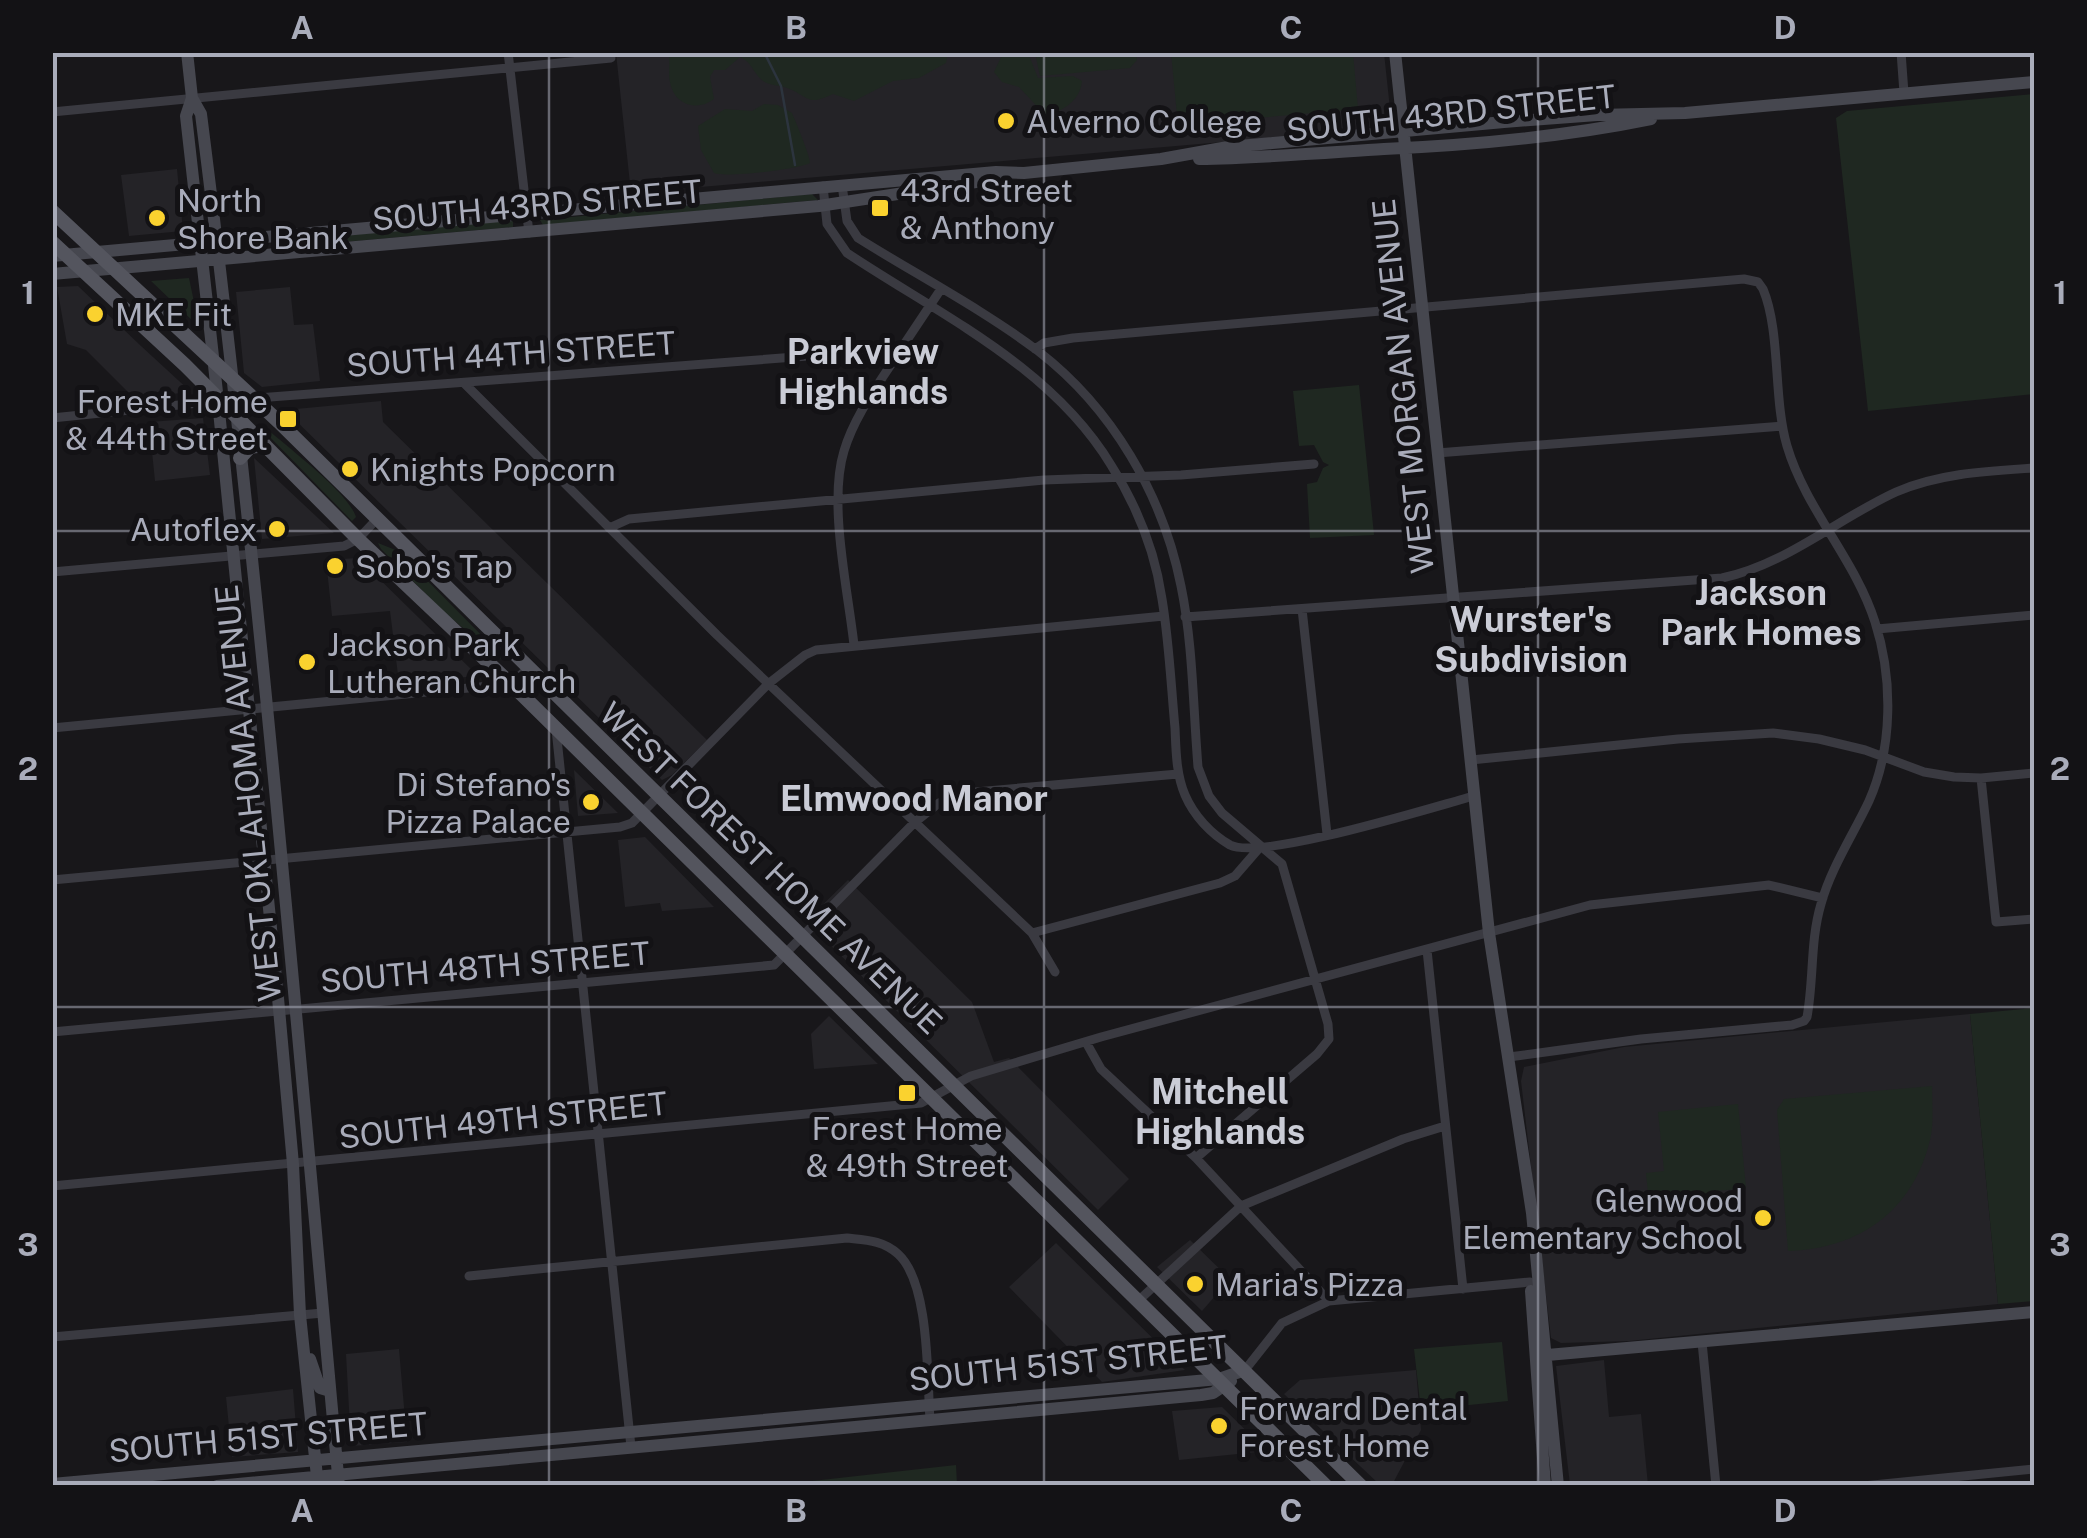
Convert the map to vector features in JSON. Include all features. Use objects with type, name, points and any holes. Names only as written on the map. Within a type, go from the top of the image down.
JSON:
[{"type":"main road","name":"WEST OKLAHOMA AVENUE","points":[[187,52],[192,98],[201,114],[231,378],[233,557],[279,1010],[293,1164],[300,1314],[317,1474]]},
{"type":"main road","name":"WEST MORGAN AVENUE","points":[[1395,52],[1489,933],[1526,1188],[1530,1282],[1558,1486]]},
{"type":"main road","name":"SOUTH 43RD STREET","points":[[59,255],[823,186],[1024,173],[1228,148],[1477,125],[1597,115],[1685,113],[2034,82]]},
{"type":"main road","name":"WEST OKLAHOMA AVENUE","points":[[192,98],[186,116],[213,360],[229,406],[240,458],[252,554],[298,1009],[338,1473]]},
{"type":"main road","name":"SOUTH 43RD STREET","points":[[1161,159],[1262,158],[1479,143],[1609,128],[1685,113]]},
{"type":"main road","points":[[1477,125],[1479,143]]},
{"type":"main road","name":"SOUTH 43RD STREET","points":[[52,274],[825,206],[1024,173]]},
{"type":"main road","name":"WEST FOREST HOME AVENUE","points":[[52,211],[213,360],[528,668],[650,804],[795,946],[954,1085],[1361,1486]]},
{"type":"main road","name":"WEST FOREST HOME AVENUE","points":[[52,242],[59,255],[85,272],[229,406],[358,539],[556,729],[650,804],[795,946],[933,1099],[1326,1486]]},
{"type":"main road","points":[[240,458],[250,447],[265,446]]},
{"type":"main road","name":"WEST MORGAN AVENUE","points":[[1526,1188],[1532,1213],[1546,1486]]},
{"type":"main road","points":[[1540,1355],[2034,1312]]},
{"type":"main road","points":[[303,1338],[320,1388],[330,1391]]},
{"type":"main road","name":"SOUTH 51ST STREET","points":[[52,1484],[338,1473],[1201,1396],[1213,1393],[1223,1382],[1245,1370]]},
{"type":"main road","name":"SOUTH 51ST STREET","points":[[338,1473],[629,1431],[1223,1382]]},
{"type":"main road","name":"SOUTH 51ST STREET","points":[[217,1486],[317,1474]]},
{"type":"street","points":[[508,52],[529,233]]},
{"type":"street","points":[[1900,52],[1904,93]]},
{"type":"street","points":[[52,112],[611,58]]},
{"type":"street","points":[[842,185],[849,230],[858,238],[1035,349],[1103,415],[1142,476],[1171,546],[1181,582],[1198,767],[1203,783],[1222,813],[1282,864],[1329,1039],[1317,1054],[1196,1158]]},
{"type":"street","points":[[823,186],[832,234],[846,253],[1036,376],[1082,423],[1118,477],[1152,552],[1164,616],[1178,774],[1190,805],[1218,837],[1236,848],[1289,844],[1474,796]]},
{"type":"street","points":[[1035,349],[1044,343],[1073,338],[1421,305],[1744,279],[1758,282],[1767,298],[1782,426],[1794,466],[1859,579],[1877,629],[1886,688],[1884,758],[1816,920],[1804,1021],[1509,1057]]},
{"type":"street","points":[[854,645],[838,501],[844,452],[853,427],[941,289]]},
{"type":"street","name":"SOUTH 44TH STREET","points":[[52,418],[901,349]]},
{"type":"street","points":[[464,383],[768,684],[1032,933],[1055,972]]},
{"type":"street","points":[[1437,452],[1782,426]]},
{"type":"street","points":[[609,528],[629,519],[1044,480],[1314,464]]},
{"type":"street","points":[[1185,617],[1722,578],[1758,568],[1898,491],[1952,476],[2034,468]]},
{"type":"street","points":[[52,572],[344,546],[358,539],[377,520]]},
{"type":"street","points":[[1302,609],[1327,834]]},
{"type":"street","points":[[1877,629],[2034,615]]},
{"type":"street","points":[[52,880],[620,827],[632,823],[768,684],[805,654],[854,645],[1164,616]]},
{"type":"street","points":[[52,728],[511,684],[528,668]]},
{"type":"street","points":[[556,729],[630,1447]]},
{"type":"street","points":[[1471,760],[1678,739],[1773,734],[1819,739],[1924,772],[1982,778],[2034,773]]},
{"type":"street","points":[[795,946],[914,823],[939,803],[964,793],[1178,774]]},
{"type":"street","points":[[1982,778],[1996,922],[2034,919]]},
{"type":"street","points":[[1032,933],[1220,884],[1235,876],[1261,846]]},
{"type":"street","points":[[1489,933],[1590,905],[1701,891],[1768,886],[1823,898]]},
{"type":"street","name":"SOUTH 49TH STREET","points":[[52,1186],[921,1103],[971,1076],[1314,978],[1489,933]]},
{"type":"street","name":"SOUTH 48TH STREET","points":[[52,1032],[774,965],[795,946]]},
{"type":"street","points":[[1427,950],[1464,1289]]},
{"type":"street","points":[[1086,1044],[1101,1068],[1196,1158],[1328,1301]]},
{"type":"street","points":[[1138,1301],[1241,1206],[1403,1139],[1445,1126]]},
{"type":"street","points":[[469,1276],[847,1238],[877,1241],[899,1254],[914,1278],[920,1303],[930,1420]]},
{"type":"street","points":[[1245,1370],[1282,1323],[1328,1301],[1530,1282]]},
{"type":"street","points":[[52,1337],[323,1312]]},
{"type":"street","points":[[1702,1342],[1716,1486]]},
{"type":"street","points":[[1862,1486],[2034,1470]]},
{"type":"shaded area","name":"Alverno College","points":[[616,53],[1384,53],[1391,118],[1383,128],[631,193]]},
{"type":"shaded area","points":[[664,53],[948,53],[946,63],[919,78],[893,81],[854,101],[833,94],[812,100],[769,84],[740,57],[725,70],[714,70],[710,77],[714,99],[694,105],[681,101],[672,90],[669,57]]},
{"type":"shaded area","points":[[1003,53],[1028,53],[1038,78],[1073,76],[1082,81],[1078,94],[1065,108],[1046,116],[1019,87],[1002,82],[994,72]]},
{"type":"shaded area","points":[[1035,53],[1136,53],[1137,60],[1130,68],[1040,76]]},
{"type":"shaded area","points":[[1171,53],[1353,53],[1358,109],[1178,125]]},
{"type":"shaded area","points":[[2034,94],[2034,394],[1868,411],[1836,118],[1847,111]]},
{"type":"shaded area","points":[[764,104],[778,105],[792,113],[810,163],[762,172],[714,173],[701,150],[698,126],[725,109],[752,111]]},
{"type":"shaded area","points":[[177,169],[183,231],[129,236],[121,175]]},
{"type":"shaded area","points":[[812,194],[818,200],[543,225],[540,220]]},
{"type":"shaded area","points":[[513,220],[513,227],[298,246],[328,237]]},
{"type":"shaded area","points":[[189,278],[198,321],[196,324],[151,281]]},
{"type":"shaded area","points":[[78,286],[191,392],[134,398],[86,350],[67,344],[57,287]]},
{"type":"shaded area","points":[[290,287],[294,325],[313,324],[320,381],[262,387],[244,373],[236,292]]},
{"type":"shaded area","points":[[1359,385],[1374,535],[1310,538],[1307,484],[1317,482],[1323,468],[1329,465],[1314,445],[1299,446],[1293,391]]},
{"type":"shaded area","points":[[381,401],[383,422],[707,740],[672,775],[662,780],[285,410]]},
{"type":"shaded area","points":[[203,418],[210,475],[155,481],[149,422]]},
{"type":"shaded area","points":[[266,428],[342,496],[356,517],[352,521],[264,431]]},
{"type":"shaded area","points":[[254,458],[334,533],[262,539]]},
{"type":"shaded area","points":[[378,543],[398,551],[503,657],[500,659],[444,612]]},
{"type":"shaded area","points":[[358,558],[478,676],[399,683],[390,611],[332,616],[326,560]]},
{"type":"shaded area","points":[[574,770],[618,813],[578,816]]},
{"type":"shaded area","points":[[645,837],[714,907],[662,911],[660,903],[625,907],[618,840]]},
{"type":"shaded area","points":[[848,880],[972,1002],[994,1062],[1009,1058],[1129,1179],[1098,1210],[806,921]]},
{"type":"shaded area","points":[[2034,1008],[2034,1301],[1998,1304],[1970,1014]]},
{"type":"shaded area","name":"Glenwood Elementary School","points":[[1970,1014],[1998,1304],[1629,1341],[1561,1343],[1551,1338],[1521,1081],[1524,1067],[1624,1047]]},
{"type":"shaded area","points":[[829,1016],[878,1064],[814,1069],[811,1034]]},
{"type":"shaded area","points":[[1932,1086],[1930,1140],[1911,1187],[1896,1206],[1860,1234],[1814,1249],[1788,1251],[1777,1110],[1784,1099]]},
{"type":"shaded area","points":[[1738,1104],[1746,1188],[1717,1191],[1718,1208],[1650,1214],[1646,1173],[1664,1171],[1658,1112]]},
{"type":"shaded area","points":[[1190,1240],[1230,1279],[1202,1311],[1157,1267]]},
{"type":"shaded area","points":[[1056,1243],[1185,1370],[1102,1382],[1009,1287]]},
{"type":"shaded area","points":[[1502,1342],[1508,1401],[1421,1410],[1414,1349]]},
{"type":"shaded area","points":[[399,1349],[407,1442],[351,1446],[346,1354]]},
{"type":"shaded area","points":[[1604,1360],[1609,1417],[1641,1414],[1648,1485],[1570,1485],[1556,1366]]},
{"type":"shaded area","points":[[1416,1370],[1421,1430],[1392,1485],[1380,1485],[1284,1394],[1300,1380]]},
{"type":"shaded area","points":[[293,1389],[298,1452],[232,1457],[226,1397]]},
{"type":"shaded area","points":[[1222,1407],[1267,1451],[1179,1460],[1172,1411]]},
{"type":"shaded area","points":[[956,1465],[957,1485],[813,1485],[812,1481]]},
{"type":"waterway","points":[[764,52],[781,86],[795,165]]},
{"type":"place","name":"Alverno College","points":[[1006,121]]},
{"type":"place","name":"43rd Street & Anthony","points":[[880,208]]},
{"type":"place","name":"North Shore Bank","points":[[157,218]]},
{"type":"place","name":"MKE Fit","points":[[95,314]]},
{"type":"place","name":"Forest Home & 44th Street","points":[[288,419]]},
{"type":"place","name":"Knights Popcorn","points":[[350,469]]},
{"type":"place","name":"Autoflex","points":[[277,529]]},
{"type":"place","name":"Sobo's Tap","points":[[335,566]]},
{"type":"place","name":"Jackson Park Lutheran Church","points":[[307,662]]},
{"type":"place","name":"Di Stefano's Pizza Palace","points":[[591,802]]},
{"type":"place","name":"Forest Home & 49th Street","points":[[907,1093]]},
{"type":"place","name":"Glenwood Elementary School","points":[[1763,1218]]},
{"type":"place","name":"Maria's Pizza","points":[[1195,1284]]},
{"type":"place","name":"Forward Dental Forest Home","points":[[1219,1426]]},
{"type":"district","name":"Parkview Highlands","points":[[863,371]]},
{"type":"district","name":"Jackson Park Homes","points":[[1761,612]]},
{"type":"district","name":"Wurster's Subdivision","points":[[1531,639]]},
{"type":"district","name":"Elmwood Manor","points":[[914,798]]},
{"type":"district","name":"Mitchell Highlands","points":[[1220,1111]]}]
